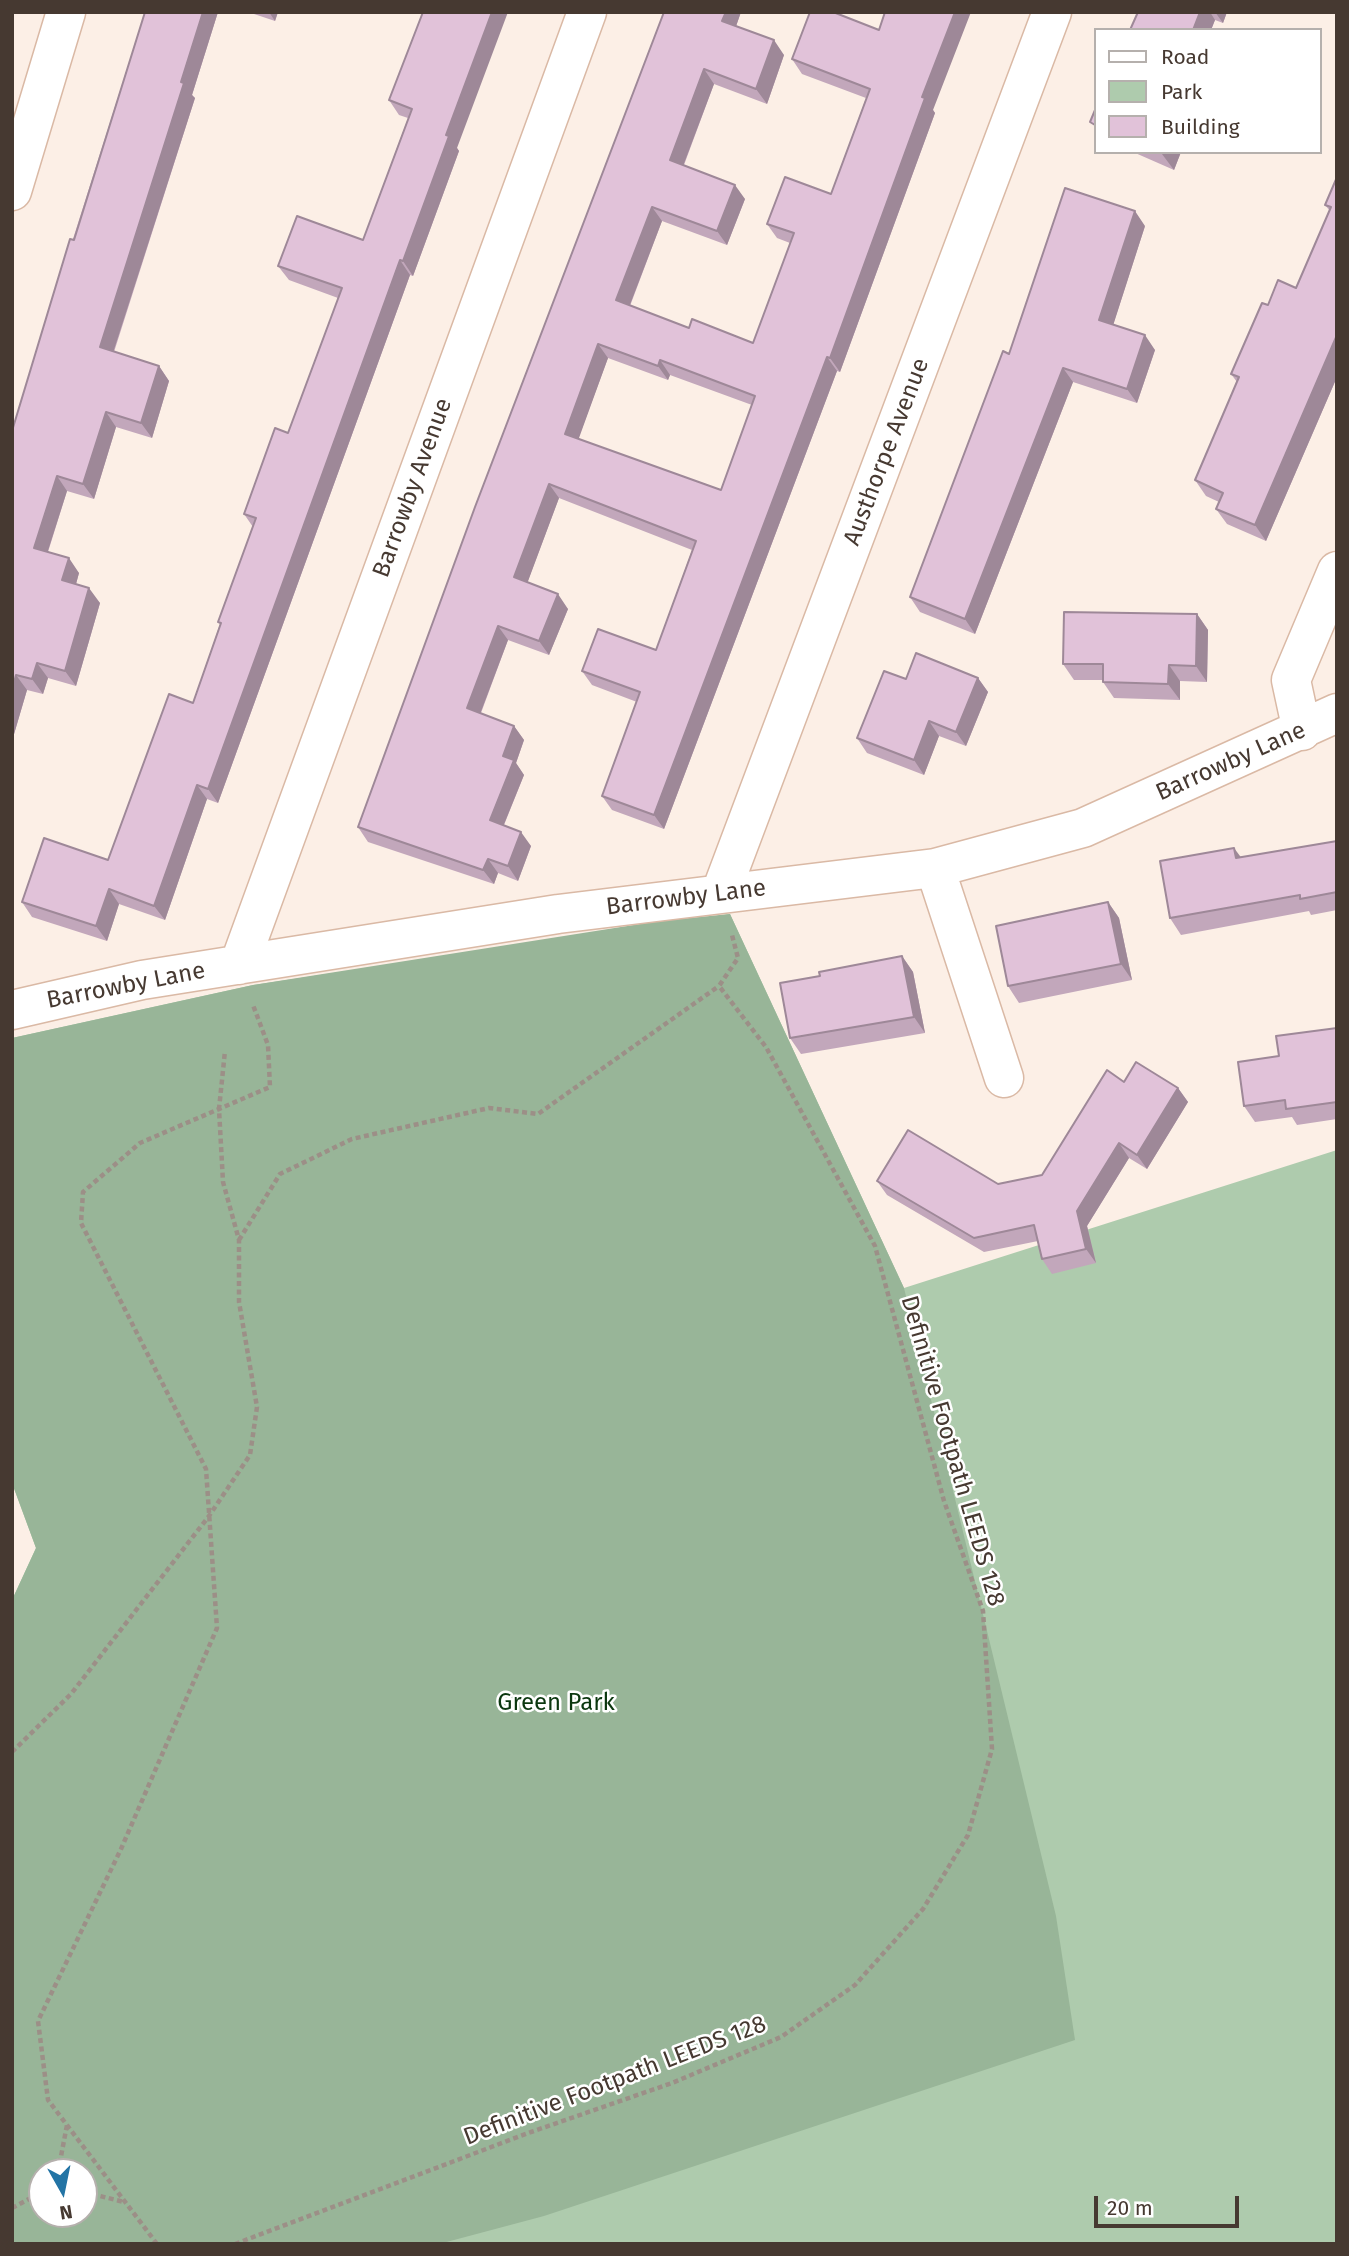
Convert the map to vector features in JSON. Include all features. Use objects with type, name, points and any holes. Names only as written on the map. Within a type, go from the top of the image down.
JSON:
[{"type":"street","points":[[12,191],[65,12]]},
{"type":"street","name":"Barrowby Avenue","points":[[239,965],[587,12]]},
{"type":"street","name":"Austhorpe Avenue","points":[[721,892],[1052,12]]},
{"type":"street","points":[[1302,731],[1291,680],[1337,571]]},
{"type":"street","name":"Barrowby Lane","points":[[12,1010],[142,980],[558,914],[935,868],[1083,828],[1337,713]]},
{"type":"street","points":[[935,868],[1004,1078]]},
{"type":"path","points":[[239,1240],[280,1174],[352,1139],[433,1119],[489,1108],[538,1114],[719,986],[738,958],[721,892]]},
{"type":"path","points":[[156,2244],[48,2099],[38,2021],[121,1849],[217,1628],[206,1469],[81,1223],[83,1192],[140,1143],[270,1087],[268,1045],[239,965]]},
{"type":"path","name":"Definitive Footpath LEEDS 128","points":[[234,2244],[672,2083],[781,2037],[855,1986],[923,1909],[968,1836],[992,1749],[983,1611],[944,1501],[875,1246],[766,1047],[719,986]]},
{"type":"path","points":[[12,1752],[71,1694],[209,1516],[250,1455],[257,1407],[239,1302],[239,1240],[223,1182],[219,1109],[225,1051]]},
{"type":"path","points":[[60,2158],[66,2125]]},
{"type":"path","points":[[98,2196],[126,2203]]},
{"type":"path","points":[[12,2208],[28,2199]]},
{"type":"green space","name":"Green Park","points":[[730,914],[904,1288],[1337,1150],[1337,2244],[12,2244],[12,1600],[36,1548],[12,1483],[12,1038],[253,985]]},
{"type":"green space","name":"Green Park","points":[[730,914],[904,1288],[1056,1916],[1075,2040],[544,2216],[439,2244],[12,2244],[12,1600],[36,1548],[12,1483],[12,1038],[253,985],[659,921]]},
{"type":"building","points":[[145,12],[203,12],[181,82],[184,83],[100,347],[159,366],[141,423],[106,412],[83,484],[57,476],[34,548],[69,558],[62,580],[89,588],[65,671],[37,663],[32,679],[16,675],[12,690],[12,431],[70,239],[74,240]]},
{"type":"building","points":[[423,12],[492,12],[446,135],[449,136],[403,261],[400,260],[208,789],[197,785],[154,906],[109,889],[96,926],[22,902],[44,838],[108,860],[169,694],[193,703],[221,623],[218,622],[256,518],[244,514],[275,428],[288,433],[342,288],[278,266],[297,216],[363,240],[412,109],[389,100]]},
{"type":"building","points":[[664,12],[726,12],[722,21],[774,40],[756,89],[704,69],[670,160],[735,185],[717,231],[652,207],[616,300],[689,328],[692,319],[753,343],[794,233],[767,224],[785,177],[831,194],[870,89],[792,59],[810,12],[833,12],[879,30],[885,12],[955,12],[922,97],[925,98],[830,358],[827,357],[654,815],[602,796],[640,692],[582,671],[598,629],[656,650],[696,541],[549,484],[514,577],[558,594],[539,641],[498,626],[467,708],[514,726],[503,756],[514,760],[490,820],[521,832],[508,866],[488,859],[483,870],[358,827],[475,507]],"holes":[[[598,344],[658,366],[660,360],[755,396],[721,490],[565,434]]]},
{"type":"building","points":[[1138,12],[1200,12],[1194,28],[1131,28]]},
{"type":"building","points":[[1337,177],[1337,335],[1255,525],[1216,509],[1223,493],[1195,480],[1239,377],[1231,374],[1262,303],[1268,305],[1278,280],[1296,288],[1331,207],[1325,205]]},
{"type":"building","points":[[1065,188],[1135,211],[1099,320],[1145,335],[1127,389],[1063,368],[965,619],[910,597],[1003,351],[1009,354]]},
{"type":"building","points":[[1064,612],[1197,614],[1196,666],[1169,665],[1168,684],[1103,682],[1103,664],[1063,664]]},
{"type":"building","points":[[916,653],[978,678],[956,732],[929,721],[914,760],[857,738],[884,671],[906,679]]},
{"type":"building","points":[[1337,841],[1337,892],[1300,899],[1300,895],[1170,918],[1160,861],[1234,848],[1236,858]]},
{"type":"building","points":[[1108,902],[1121,964],[1008,986],[996,926]]},
{"type":"building","points":[[902,956],[914,1017],[790,1038],[780,983],[820,976],[819,972]]},
{"type":"building","points":[[1337,1028],[1337,1102],[1286,1109],[1285,1100],[1244,1106],[1238,1062],[1279,1056],[1276,1036]]},
{"type":"building","points":[[1136,1062],[1178,1088],[1137,1155],[1119,1143],[1077,1211],[1086,1249],[1042,1259],[1034,1225],[974,1238],[877,1181],[908,1130],[998,1184],[1042,1175],[1107,1070],[1124,1082]]}]
